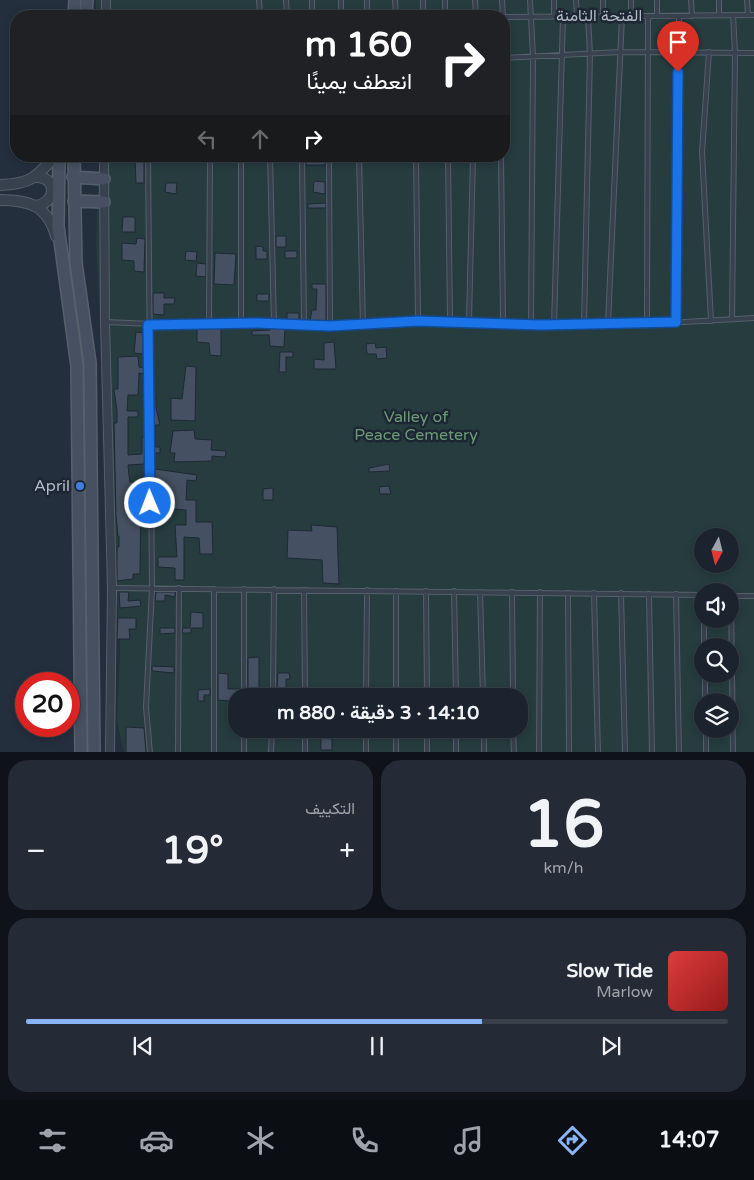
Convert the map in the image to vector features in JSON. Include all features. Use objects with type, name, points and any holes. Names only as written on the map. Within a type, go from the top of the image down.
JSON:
[{"type":"main road","points":[[59,162],[58,196],[61,257],[78,366],[81,752]]},
{"type":"main road","points":[[74,162],[74,201],[80,292],[90,363],[94,752]]},
{"type":"main road","points":[[73,177],[104,179]]},
{"type":"main road","points":[[74,201],[104,202]]},
{"type":"main road","points":[[68,296],[74,298],[80,292]]},
{"type":"main road","points":[[72,323],[80,318],[85,322]]},
{"type":"street","points":[[0,185],[30,181],[49,162]]},
{"type":"street","points":[[104,162],[105,322],[112,588],[110,752]]},
{"type":"street","points":[[34,177],[48,180],[52,189],[50,199],[46,203],[34,206]]},
{"type":"street","points":[[0,200],[20,200],[34,206],[51,221],[61,257]]},
{"type":"lane","points":[[530,0],[533,56],[531,324]]},
{"type":"lane","points":[[554,0],[554,16]]},
{"type":"lane","points":[[576,0],[577,17]]},
{"type":"lane","points":[[603,0],[603,16]]},
{"type":"lane","points":[[631,0],[632,16]]},
{"type":"lane","points":[[657,0],[657,16]]},
{"type":"lane","points":[[691,0],[692,16]]},
{"type":"lane","points":[[719,0],[719,16]]},
{"type":"lane","points":[[747,0],[748,15]]},
{"type":"lane","points":[[732,319],[735,52],[733,15]]},
{"type":"lane","name":"الفتحة الثامنة","points":[[510,17],[754,15]]},
{"type":"lane","points":[[608,323],[622,16]]},
{"type":"lane","points":[[647,322],[648,16]]},
{"type":"lane","points":[[676,322],[679,16]]},
{"type":"lane","points":[[554,324],[563,17]]},
{"type":"lane","points":[[584,324],[590,54],[588,17]]},
{"type":"lane","points":[[510,58],[620,52],[754,53]]},
{"type":"lane","points":[[709,52],[702,152],[711,321]]},
{"type":"lane","points":[[148,162],[148,325],[152,589],[146,707],[150,752]]},
{"type":"lane","points":[[202,325],[209,324],[210,162]]},
{"type":"lane","points":[[241,162],[241,323]]},
{"type":"lane","points":[[270,162],[274,324]]},
{"type":"lane","points":[[302,162],[304,325]]},
{"type":"lane","points":[[329,162],[330,326]]},
{"type":"lane","points":[[359,162],[363,325]]},
{"type":"lane","points":[[416,162],[418,321]]},
{"type":"lane","points":[[448,162],[450,321]]},
{"type":"lane","points":[[469,322],[473,162]]},
{"type":"lane","points":[[502,162],[503,322]]},
{"type":"lane","points":[[105,322],[148,325],[241,323],[330,326],[418,321],[584,324],[754,318]]},
{"type":"lane","points":[[112,588],[694,595]]},
{"type":"lane","points":[[178,752],[179,588]]},
{"type":"lane","points":[[214,588],[214,752]]},
{"type":"lane","points":[[244,589],[244,688]]},
{"type":"lane","points":[[273,688],[274,589]]},
{"type":"lane","points":[[304,590],[305,688]]},
{"type":"lane","points":[[366,688],[367,590]]},
{"type":"lane","points":[[396,591],[396,688]]},
{"type":"lane","points":[[426,591],[427,688]]},
{"type":"lane","points":[[454,592],[456,688]]},
{"type":"lane","points":[[480,592],[483,688]]},
{"type":"lane","points":[[512,592],[513,688]]},
{"type":"lane","points":[[539,752],[540,592]]},
{"type":"lane","points":[[568,593],[569,752]]},
{"type":"lane","points":[[594,593],[598,752]]},
{"type":"lane","points":[[621,593],[625,752]]},
{"type":"lane","points":[[649,594],[652,752]]},
{"type":"lane","points":[[676,594],[679,752]]},
{"type":"lane","points":[[739,596],[754,596]]},
{"type":"lane","points":[[731,628],[733,752]]},
{"type":"lane","points":[[244,738],[244,752]]},
{"type":"lane","points":[[271,752],[272,738]]},
{"type":"lane","points":[[305,738],[305,752]]},
{"type":"lane","points":[[366,738],[366,752]]},
{"type":"lane","points":[[396,738],[396,752]]},
{"type":"lane","points":[[427,738],[428,752]]},
{"type":"lane","points":[[456,738],[456,752]]},
{"type":"lane","points":[[484,738],[484,752]]},
{"type":"lane","points":[[513,738],[514,752]]},
{"type":"lane","points":[[706,738],[706,752]]},
{"type":"green space","name":"Valley of Peace Cemetery","points":[[96,0],[754,0],[754,752],[124,752],[117,721],[120,646],[96,247],[99,162],[510,162],[510,10],[96,10]]},
{"type":"building","points":[[135,162],[144,162],[144,183],[136,183]]},
{"type":"building","points":[[306,162],[325,162],[325,165],[306,165]]},
{"type":"building","points":[[314,181],[325,182],[325,194],[313,192]]},
{"type":"building","points":[[166,183],[177,183],[176,194],[165,192]]},
{"type":"building","points":[[326,203],[326,208],[308,208],[308,204]]},
{"type":"building","points":[[123,217],[135,217],[135,232],[122,232]]},
{"type":"building","points":[[276,236],[286,236],[286,247],[276,247]]},
{"type":"building","points":[[137,238],[145,239],[144,272],[134,271],[134,261],[122,260],[122,243],[136,244]]},
{"type":"building","points":[[256,246],[263,247],[263,251],[267,251],[267,259],[256,259]]},
{"type":"building","points":[[186,251],[197,252],[196,261],[185,260]]},
{"type":"building","points":[[285,251],[297,251],[297,258],[285,258]]},
{"type":"building","points":[[215,253],[236,254],[234,285],[214,284]]},
{"type":"building","points":[[197,263],[206,264],[206,277],[196,276]]},
{"type":"building","points":[[312,284],[326,284],[326,321],[310,321],[312,310],[316,310],[317,289],[312,289]]},
{"type":"building","points":[[153,293],[164,293],[164,298],[175,298],[174,304],[164,304],[164,315],[153,314]]},
{"type":"building","points":[[257,294],[269,294],[269,301],[257,301]]},
{"type":"building","points":[[287,313],[299,313],[299,321],[287,320]]},
{"type":"building","points":[[270,327],[285,328],[284,347],[270,346],[269,335],[252,335],[252,331],[270,330]]},
{"type":"building","points":[[197,328],[221,328],[221,356],[210,355],[209,343],[197,342]]},
{"type":"building","points":[[136,332],[143,333],[143,354],[134,353]]},
{"type":"building","points":[[334,342],[336,369],[314,369],[314,359],[324,360],[324,343]]},
{"type":"building","points":[[375,343],[376,348],[386,347],[387,358],[377,359],[376,354],[367,354],[366,344]]},
{"type":"building","points":[[280,352],[293,352],[293,357],[286,357],[286,372],[279,372]]},
{"type":"building","points":[[138,356],[139,367],[146,368],[146,374],[139,373],[138,395],[128,395],[127,411],[138,411],[138,417],[128,417],[128,455],[142,454],[142,437],[146,438],[147,429],[147,461],[144,461],[144,464],[128,465],[130,482],[140,482],[140,489],[147,489],[147,499],[141,498],[140,574],[133,574],[133,579],[117,581],[117,547],[119,547],[119,536],[116,516],[114,423],[117,423],[117,411],[114,389],[118,389],[118,357]]},
{"type":"building","points":[[186,366],[196,367],[195,421],[171,420],[171,398],[182,399]]},
{"type":"building","points":[[154,398],[156,398],[160,425],[155,425],[155,447],[160,447],[160,453],[154,453]]},
{"type":"building","points":[[194,430],[195,439],[212,440],[211,450],[226,451],[225,457],[212,456],[212,461],[174,462],[175,453],[170,453],[173,431]]},
{"type":"building","points":[[389,464],[390,471],[369,472],[369,468]]},
{"type":"building","points":[[155,469],[197,475],[196,481],[187,480],[186,500],[196,500],[196,522],[212,522],[213,554],[200,554],[199,538],[184,537],[184,580],[175,580],[175,568],[158,567],[158,557],[177,557],[175,525],[186,525],[186,510],[173,509],[173,492],[157,492],[155,499]]},
{"type":"building","points":[[389,486],[391,494],[380,494],[379,487]]},
{"type":"building","points":[[273,488],[273,500],[263,500],[263,489]]},
{"type":"building","points":[[311,525],[337,527],[339,584],[323,583],[322,560],[287,558],[288,530],[312,531]]},
{"type":"building","points":[[119,592],[129,592],[128,601],[140,600],[141,606],[120,608]]},
{"type":"building","points":[[156,592],[175,592],[175,597],[165,595],[165,601],[155,601]]},
{"type":"building","points":[[191,612],[203,613],[203,628],[191,628],[191,633],[182,633],[183,628],[190,628]]},
{"type":"building","points":[[118,618],[136,618],[136,629],[129,629],[130,639],[117,639]]},
{"type":"building","points":[[160,628],[175,628],[175,633],[160,634]]},
{"type":"building","points":[[259,657],[259,688],[248,688],[248,658]]},
{"type":"building","points":[[152,666],[174,667],[174,673],[152,671]]},
{"type":"building","points":[[218,673],[228,674],[228,701],[218,700]]},
{"type":"building","points":[[278,673],[289,673],[290,679],[286,679],[286,688],[277,688]]},
{"type":"building","points":[[210,689],[210,695],[204,695],[204,701],[198,701],[198,690]]},
{"type":"building","points":[[126,727],[144,728],[146,752],[126,752]]},
{"type":"building","points":[[321,738],[332,739],[332,750],[321,750]]},
{"type":"place","name":"April","points":[[80,486]]},
{"type":"route","points":[[150,503],[148,325],[256,323],[330,326],[418,321],[465,321],[541,325],[676,322],[678,72]]}]
